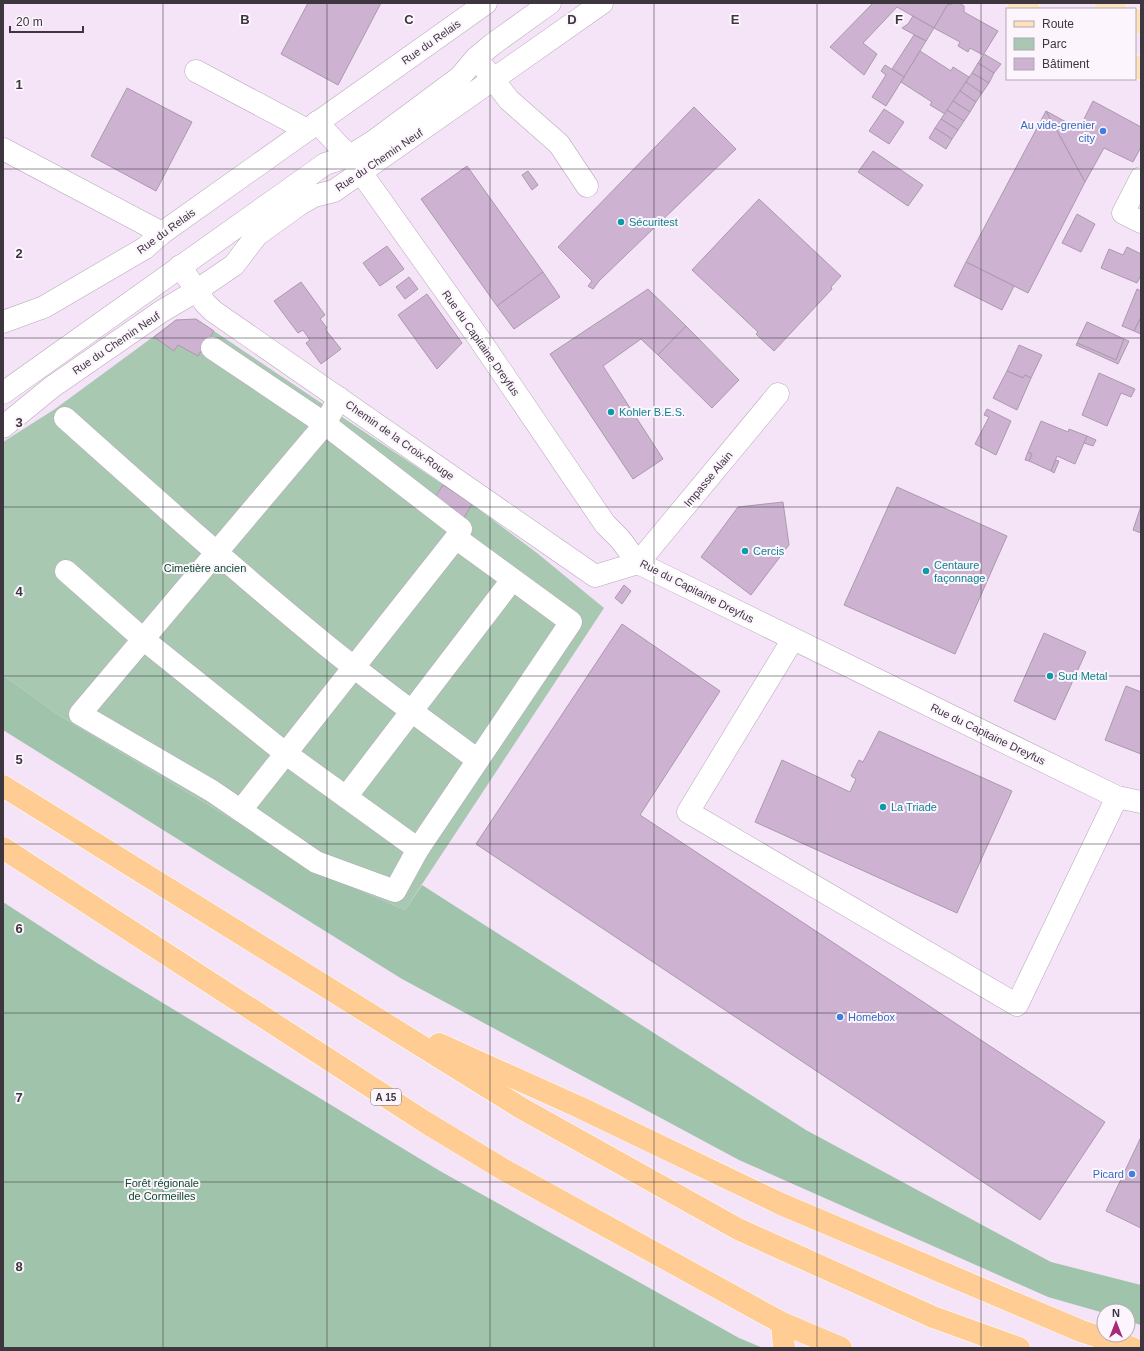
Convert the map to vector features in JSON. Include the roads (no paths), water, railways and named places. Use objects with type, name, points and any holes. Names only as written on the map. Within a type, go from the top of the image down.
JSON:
[{"type":"highway","points":[[3,786],[521,1108],[738,1229],[934,1317],[1019,1348]]},
{"type":"highway","name":"A 15","points":[[3,848],[425,1122],[506,1171],[782,1323],[841,1348]]},
{"type":"highway","points":[[360,1007],[579,1107],[781,1204],[1081,1331],[1132,1348]]},
{"type":"highway","points":[[782,1323],[784,1348]]},
{"type":"main road","points":[[1018,3],[1027,8]]},
{"type":"main road","points":[[1105,3],[1114,8]]},
{"type":"street","name":"Rue du Relais","points":[[3,322],[44,307],[145,248],[162,233],[486,3]]},
{"type":"street","name":"Rue du Chemin Neuf","points":[[3,427],[58,382],[162,311],[196,291],[234,265],[257,235],[300,204],[314,196],[334,191],[374,141],[460,77],[476,58],[550,3]]},
{"type":"street","name":"Rue du Chemin Neuf","points":[[3,393],[325,164],[356,164],[494,80],[602,3]]},
{"type":"street","points":[[476,58],[509,100],[559,144],[587,186]]},
{"type":"street","points":[[196,71],[312,126],[339,146],[356,164]]},
{"type":"street","points":[[3,149],[162,233]]},
{"type":"street","name":"Rue du Capitaine Dreyfus","points":[[356,164],[478,337],[605,524],[620,539],[638,563],[1117,797],[1141,802]]},
{"type":"street","points":[[1137,220],[1123,213],[1141,178]]},
{"type":"street","name":"Chemin de la Croix-Rouge","points":[[180,266],[196,291],[205,303],[213,310],[596,576],[638,563]]},
{"type":"street","points":[[212,348],[325,424],[461,528],[456,538],[241,810]]},
{"type":"street","name":"Impasse Alain","points":[[638,563],[778,394]]},
{"type":"street","points":[[339,398],[325,424],[80,714],[241,810],[316,862],[395,891],[418,849],[571,622],[456,538]]},
{"type":"street","points":[[65,418],[216,553],[354,667],[411,712],[478,760]]},
{"type":"street","points":[[66,571],[143,639],[285,753],[418,849]]},
{"type":"street","points":[[346,798],[512,580]]},
{"type":"street","points":[[793,639],[688,812],[1016,1005],[1117,797]]},
{"type":"place","name":"Au vide-grenier city","points":[[1103,131]]},
{"type":"place","name":"Sécuritest","points":[[621,222]]},
{"type":"place","name":"Kohler B.E.S.","points":[[611,412]]},
{"type":"place","name":"Cercis","points":[[745,551]]},
{"type":"place","name":"Centaure façonnage","points":[[926,571]]},
{"type":"place","name":"Sud Metal","points":[[1050,676]]},
{"type":"place","name":"La Triade","points":[[883,807]]},
{"type":"place","name":"Homebox","points":[[840,1017]]},
{"type":"place","name":"Picard","points":[[1132,1174]]},
{"type":"park label","name":"Cimetière ancien","points":[[205,568]]},
{"type":"park label","name":"Forêt régionale de Cormeilles","points":[[162,1189]]}]
